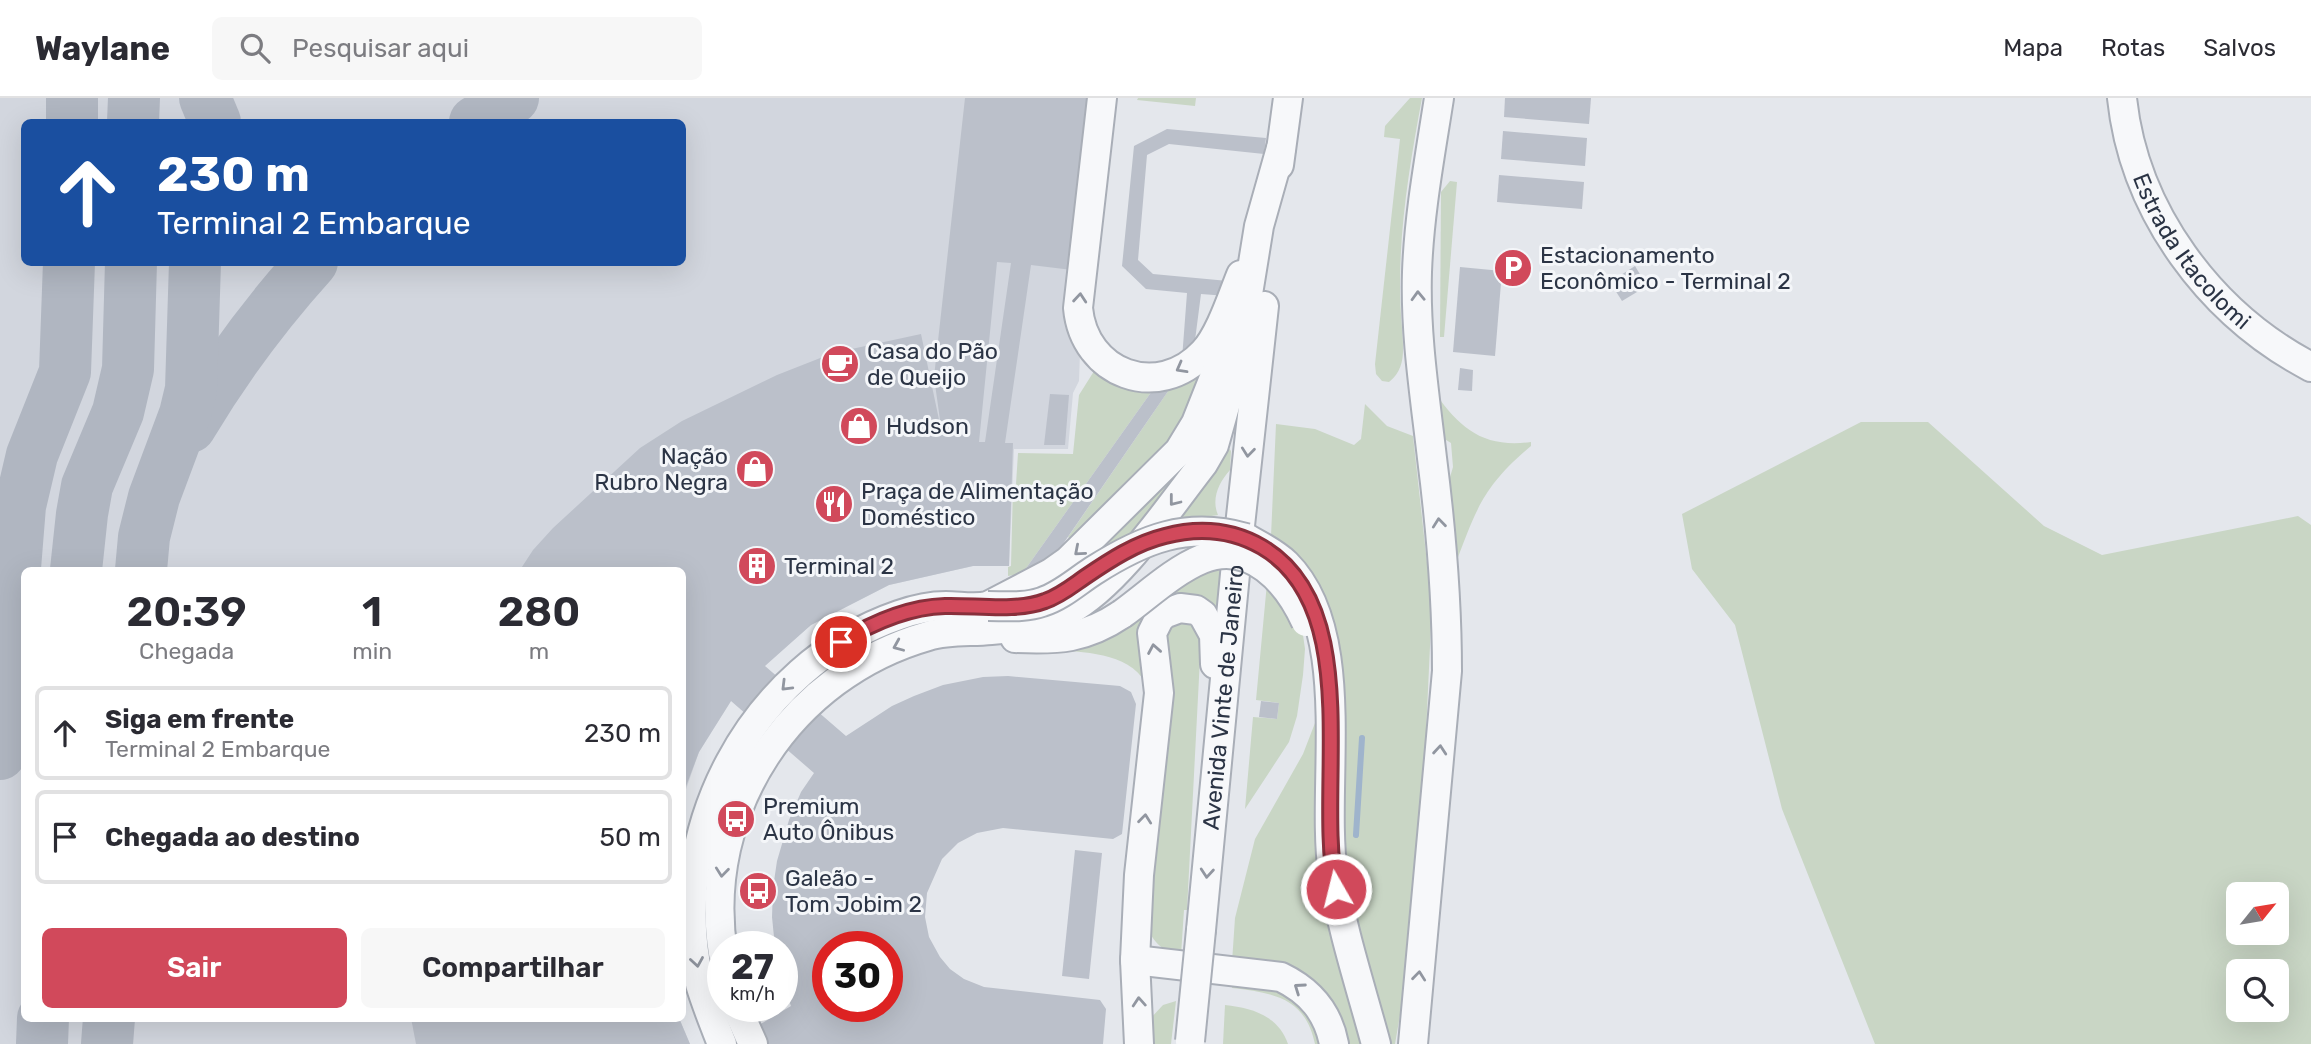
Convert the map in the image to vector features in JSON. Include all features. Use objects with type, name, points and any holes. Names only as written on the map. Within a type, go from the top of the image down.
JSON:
[{"type":"street","points":[[1102,98],[1079,308],[1083,333],[1102,359],[1123,373],[1147,378],[1173,374],[1198,358],[1211,344],[1259,226],[1281,149]]},
{"type":"street","name":"Avenida Vinte de Janeiro","points":[[1190,1043],[1255,384],[1288,98]]},
{"type":"street","points":[[1413,1044],[1447,671],[1447,609],[1420,347],[1417,272],[1438,98]]},
{"type":"street","name":"Estrada Itacolomi","points":[[2122,98],[2132,149],[2144,186],[2162,223],[2185,258],[2205,284],[2249,327],[2311,367]]},
{"type":"street","points":[[977,615],[993,630],[1051,619],[1093,595],[1153,527],[1203,464],[1218,433],[1227,399],[1250,287],[1259,226]]},
{"type":"street","points":[[720,931],[720,879],[725,849],[741,802],[767,752],[810,702],[845,674],[906,642],[931,635],[977,615],[1068,561],[1179,452],[1196,423],[1250,287]]},
{"type":"street","points":[[722,1044],[700,983],[692,909],[699,841],[707,812],[739,744],[788,682],[815,660],[859,631],[901,614],[931,607],[977,615],[1032,605],[1057,596],[1121,554],[1147,542],[1178,533],[1216,530],[1247,538],[1285,563],[1303,586],[1330,707],[1330,840],[1333,874],[1376,1044]]},
{"type":"street","points":[[977,615],[995,637],[1061,639],[1101,627],[1203,558],[1230,555],[1253,561],[1273,573],[1312,620]]},
{"type":"street","points":[[1139,1044],[1135,960],[1139,875],[1159,693],[1152,633],[1159,619],[1172,610],[1196,610],[1209,623],[1214,635],[1219,740]]},
{"type":"street","points":[[1135,960],[1280,978],[1292,982],[1311,998],[1326,1017],[1334,1044]]},
{"type":"street","points":[[744,1022],[754,1044]]},
{"type":"shaded area","points":[[0,98],[1089,98],[1079,381],[1073,393],[1068,449],[1014,449],[1009,566],[973,566],[889,585],[811,625],[752,676],[731,701],[699,752],[686,789],[686,567],[21,567],[21,1022],[681,1022],[690,1044],[0,1044]]},
{"type":"green space","points":[[1196,98],[1195,106],[1137,100]]},
{"type":"green space","points":[[1410,98],[1422,98],[1402,241],[1400,299],[1403,357],[1399,370],[1389,382],[1382,381],[1376,374],[1375,364],[1400,139],[1384,137],[1385,126]]},
{"type":"green space","points":[[1450,181],[1457,182],[1444,337],[1440,337],[1441,192]]},
{"type":"green space","points":[[1096,368],[1157,384],[1022,574],[1008,576],[1008,567],[1011,566],[1013,486],[1016,484],[1018,453],[1073,454],[1079,395]]},
{"type":"green space","points":[[1199,378],[1176,437],[1073,542],[1068,537],[1173,384]]},
{"type":"green space","points":[[1436,394],[1455,418],[1476,434],[1500,442],[1531,442],[1531,446],[1501,474],[1482,501],[1454,568],[1448,484],[1453,467],[1451,443],[1438,435]]},
{"type":"green space","points":[[1365,404],[1387,426],[1413,436],[1429,581],[1431,625],[1422,819],[1411,951],[1395,1044],[1386,1044],[1345,888],[1337,707],[1271,536],[1276,424],[1315,429],[1354,445],[1361,439]]},
{"type":"green space","points":[[1861,422],[1928,422],[2044,526],[2102,555],[2298,516],[2311,525],[2311,1044],[1875,1044],[1782,809],[1735,625],[1692,569],[1682,514]]},
{"type":"green space","points":[[1226,445],[1231,451],[1230,470],[1217,491],[1215,503],[1218,515],[1167,523]]},
{"type":"green space","points":[[1196,454],[1135,533],[1088,558]]},
{"type":"green space","points":[[1220,568],[1217,610],[1215,612],[1180,599],[1146,683],[1128,665],[1116,659],[1050,649],[1067,643],[1191,576]]},
{"type":"green space","points":[[1267,583],[1303,635],[1303,675],[1297,716],[1289,742],[1245,809],[1253,717],[1277,719],[1279,703],[1256,700]]},
{"type":"green space","points":[[1176,619],[1194,623],[1201,639],[1187,910],[1184,910],[1181,955],[1160,945],[1147,926],[1160,639]]},
{"type":"green space","points":[[1315,723],[1318,723],[1366,1044],[1338,1044],[1331,1014],[1232,962],[1235,918],[1255,839],[1303,754]]},
{"type":"green space","points":[[1232,978],[1271,983],[1303,1001],[1324,1044],[1315,1044],[1304,1016],[1295,1007],[1285,1000],[1261,992],[1232,988]]},
{"type":"green space","points":[[1176,1001],[1171,1044],[1149,1044],[1150,1019],[1163,1005]]},
{"type":"green space","points":[[1225,1005],[1245,1008],[1263,1015],[1278,1027],[1288,1044],[1223,1044]]},
{"type":"building","points":[[965,98],[1089,98],[1072,270],[1031,265],[1005,443],[1013,443],[1009,566],[973,566],[889,585],[811,625],[765,666],[846,736],[892,706],[914,696],[943,685],[983,677],[1008,676],[1120,686],[1131,692],[1136,704],[1122,834],[1113,839],[1003,828],[977,833],[958,843],[942,859],[927,893],[925,917],[929,937],[940,957],[964,979],[984,987],[1100,1000],[1106,1009],[1103,1044],[727,1044],[764,1022],[798,1022],[798,931],[773,931],[773,888],[777,861],[789,820],[801,792],[814,773],[731,701],[699,752],[686,786],[686,567],[522,567],[553,528],[640,448],[682,421],[777,375],[833,353],[921,334],[942,434],[934,377]],"holes":[[[997,262],[1011,263],[985,442],[979,442]]]},
{"type":"building","points":[[1505,98],[1591,98],[1589,124],[1504,117]]},
{"type":"building","points":[[1167,129],[1266,138],[1264,154],[1169,144],[1147,155],[1138,260],[1153,274],[1228,281],[1227,296],[1201,294],[1191,371],[1183,381],[1173,384],[1041,576],[1022,574],[1157,384],[1181,372],[1187,293],[1146,289],[1122,266],[1134,146]]},
{"type":"building","points":[[1503,131],[1587,138],[1585,166],[1501,159]]},
{"type":"building","points":[[1499,175],[1584,182],[1582,209],[1497,202]]},
{"type":"building","points":[[1635,266],[1647,286],[1622,301],[1610,282]]},
{"type":"building","points":[[1460,267],[1502,271],[1495,356],[1453,352]]},
{"type":"building","points":[[1460,368],[1473,370],[1472,391],[1458,390]]},
{"type":"building","points":[[1050,394],[1069,395],[1065,445],[1044,445]]},
{"type":"building","points":[[1261,701],[1279,703],[1277,719],[1259,717]]},
{"type":"building","points":[[1075,850],[1102,853],[1089,979],[1062,976]]},
{"type":"building","points":[[412,1022],[681,1022],[690,1044],[416,1044]]},
{"type":"waterway","points":[[1356,835],[1362,738]]},
{"type":"taxiway","points":[[72,98],[72,119]]},
{"type":"taxiway","points":[[133,119],[134,98]]},
{"type":"taxiway","points":[[205,98],[214,119]]},
{"type":"taxiway","points":[[480,119],[513,98]]},
{"type":"taxiway","points":[[0,754],[20,506],[32,455],[65,372],[69,266]]},
{"type":"taxiway","points":[[76,567],[87,486],[118,412],[128,369],[131,266]]},
{"type":"taxiway","points":[[141,567],[144,537],[154,497],[185,414],[191,389],[195,266]]},
{"type":"taxiway","points":[[190,427],[247,342],[309,266]]},
{"type":"taxiway","points":[[42,1044],[43,1022]]},
{"type":"taxiway","points":[[107,1044],[109,1022]]},
{"type":"place","name":"Estacionamento Econômico - Terminal 2","points":[[1513,268]]},
{"type":"place","name":"Casa do Pão de Queijo","points":[[840,364]]},
{"type":"place","name":"Hudson","points":[[859,426]]},
{"type":"place","name":"Nação Rubro Negra","points":[[755,469]]},
{"type":"place","name":"Praça de Alimentação Doméstico","points":[[834,504]]},
{"type":"place","name":"Terminal 2","points":[[757,566]]},
{"type":"place","name":"Premium Auto Ônibus","points":[[736,819]]},
{"type":"place","name":"Galeão - Tom Jobim 2","points":[[758,891]]},
{"type":"route","points":[[841,642],[859,631],[901,614],[931,607],[978,608],[1043,602],[1057,596],[1121,554],[1161,537],[1216,530],[1247,538],[1274,554],[1295,574],[1311,600],[1321,630],[1330,707],[1330,840],[1336,889]]}]
